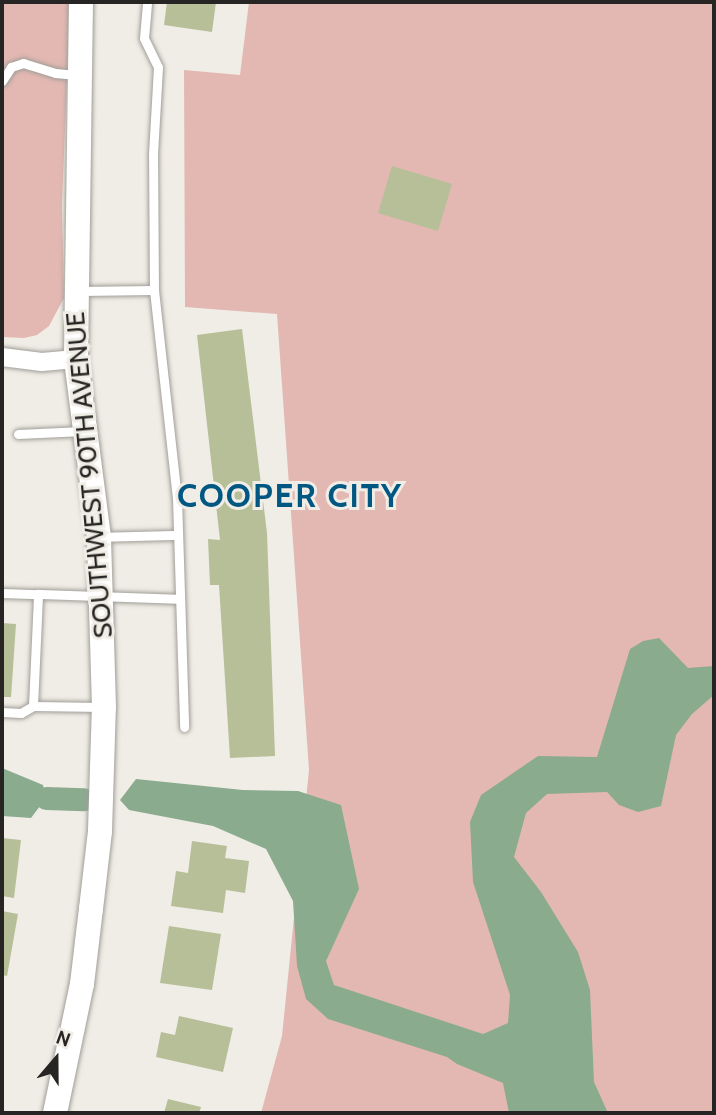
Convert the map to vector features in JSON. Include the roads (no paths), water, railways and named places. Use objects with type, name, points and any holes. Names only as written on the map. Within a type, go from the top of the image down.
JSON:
[{"type":"street","name":"SOUTHWEST 90TH AVENUE","points":[[55,1113],[82,984],[90,921],[100,831],[104,707],[99,537],[76,359],[80,2]]},
{"type":"street","points":[[2,357],[42,362],[76,359]]},
{"type":"lane","points":[[147,2],[144,38],[158,67],[153,154],[154,289],[177,498],[184,727]]},
{"type":"lane","points":[[2,81],[11,67],[23,63],[55,73],[78,76]]},
{"type":"lane","points":[[75,291],[154,289]]},
{"type":"lane","points":[[18,434],[84,431]]},
{"type":"lane","points":[[99,537],[178,535]]},
{"type":"lane","points":[[2,593],[179,599]]},
{"type":"lane","points":[[33,706],[38,594]]},
{"type":"lane","points":[[2,712],[21,713],[33,706],[104,707]]},
{"type":"waterway","points":[[46,798],[83,799]]},
{"type":"district","name":"COOPER CITY","points":[[290,496]]}]
